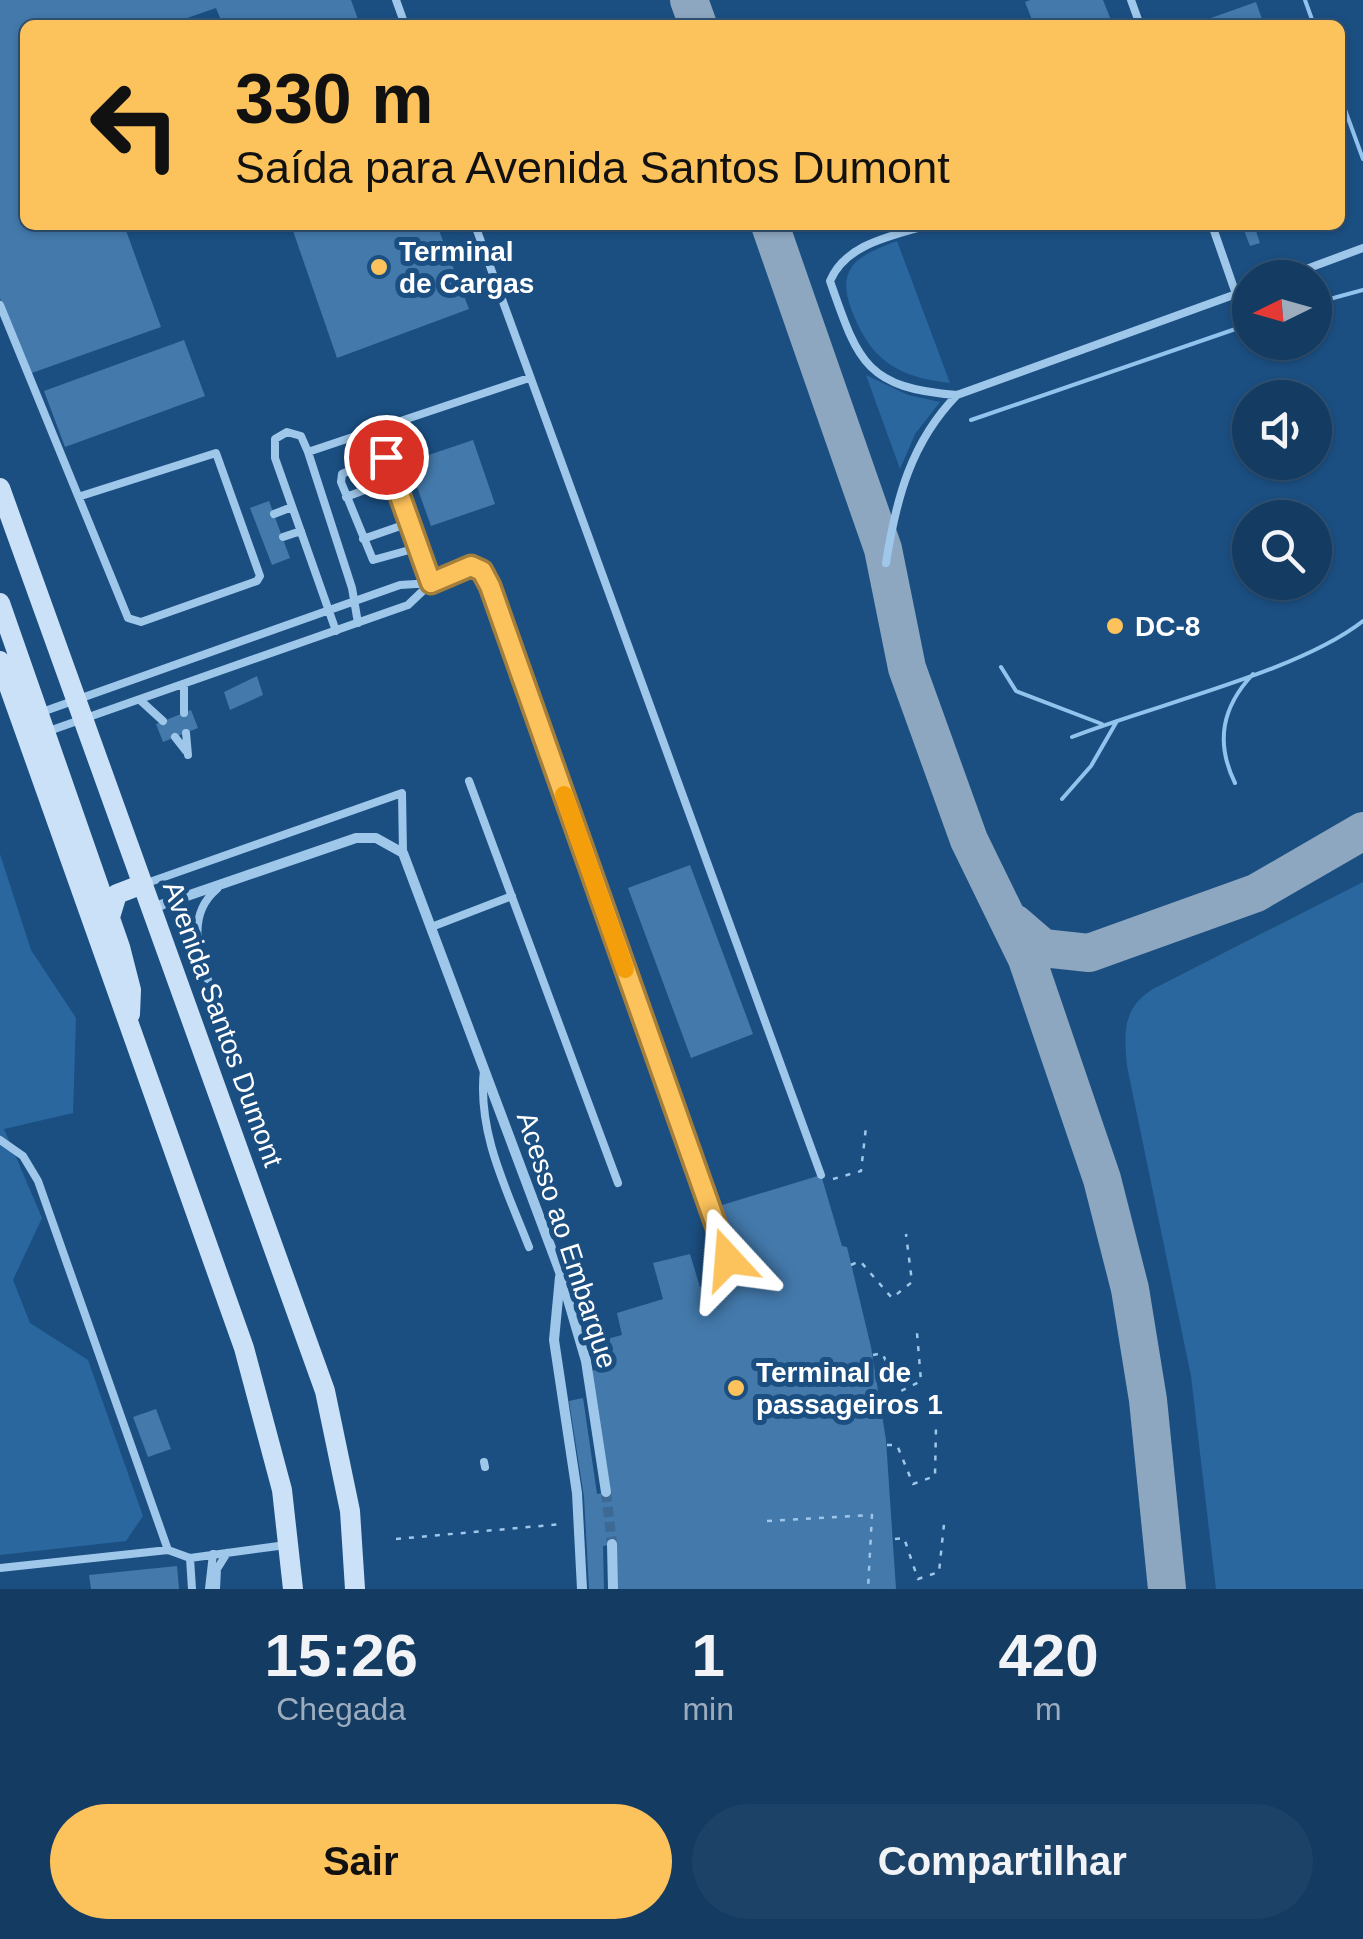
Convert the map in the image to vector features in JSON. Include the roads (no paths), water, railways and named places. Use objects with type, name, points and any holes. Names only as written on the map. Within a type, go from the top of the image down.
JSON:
[{"type":"main road","name":"Avenida Santos Dumont","points":[[0,488],[325,1392],[350,1512],[354,1589]]},
{"type":"main road","points":[[0,603],[42,722],[45,758],[130,1028],[244,1348],[275,1456],[290,1544],[293,1589]]},
{"type":"main road","points":[[0,662],[45,758],[110,918],[131,990],[130,1028]]},
{"type":"main road","points":[[110,918],[116,894],[144,884]]},
{"type":"street","points":[[152,908],[356,838],[376,838],[403,853]]},
{"type":"street","name":"Acesso ao Embarque","points":[[403,853],[434,926],[560,1272],[586,1362],[606,1492]]},
{"type":"street","points":[[560,1272],[554,1340],[577,1493],[582,1589]]},
{"type":"street","points":[[612,1544],[613,1589]]},
{"type":"lane","points":[[477,230],[822,1175]]},
{"type":"lane","points":[[913,230],[870,244],[846,258],[830,281],[854,350],[868,366],[910,389],[957,395],[1232,295]]},
{"type":"lane","points":[[1214,230],[1232,283]]},
{"type":"lane","points":[[1331,260],[1363,248]]},
{"type":"lane","points":[[0,304],[133,622],[257,581],[260,576],[250,522],[216,453],[81,496]]},
{"type":"lane","points":[[308,452],[529,378]]},
{"type":"lane","points":[[886,562],[901,490],[918,446],[926,430],[957,395]]},
{"type":"lane","points":[[336,631],[275,458],[275,439],[294,431],[302,436],[308,452],[356,600],[358,622]]},
{"type":"lane","points":[[420,546],[378,562],[372,560],[346,498],[342,474],[386,457],[397,478],[420,546],[431,583]]},
{"type":"lane","points":[[346,498],[397,478]]},
{"type":"lane","points":[[274,514],[292,508]]},
{"type":"lane","points":[[363,539],[412,522]]},
{"type":"lane","points":[[283,537],[300,531]]},
{"type":"lane","points":[[252,547],[264,543]]},
{"type":"lane","points":[[42,722],[77,700],[400,585],[431,583],[471,566],[486,576],[728,1259]]},
{"type":"lane","points":[[42,722],[85,720],[336,631],[408,604],[431,583]]},
{"type":"lane","points":[[184,685],[184,713]]},
{"type":"lane","points":[[140,700],[163,722]]},
{"type":"lane","points":[[175,737],[188,755],[186,733]]},
{"type":"lane","points":[[469,781],[618,1183]]},
{"type":"lane","points":[[144,884],[402,793],[403,853]]},
{"type":"lane","points":[[220,886],[206,898],[196,935],[236,1046]]},
{"type":"lane","points":[[434,926],[512,896]]},
{"type":"lane","points":[[484,1063],[482,1115],[529,1248]]},
{"type":"lane","points":[[0,1140],[23,1156],[38,1181],[168,1550]]},
{"type":"lane","points":[[0,1568],[168,1550],[190,1558],[290,1544]]},
{"type":"lane","points":[[213,1589],[217,1569],[226,1553]]},
{"type":"lane","points":[[213,1554],[213,1589]]},
{"type":"lane","points":[[190,1558],[192,1589]]},
{"type":"waterway","points":[[1305,0],[1312,20]]},
{"type":"waterway","points":[[1345,110],[1363,159]]},
{"type":"waterway","points":[[1332,298],[1363,290]]},
{"type":"waterway","points":[[971,420],[1232,330]]},
{"type":"waterway","points":[[1072,737],[1264,672],[1302,656],[1363,621]]},
{"type":"waterway","points":[[1001,667],[1016,691],[1102,724]]},
{"type":"waterway","points":[[1235,783],[1225,753],[1225,726],[1234,699],[1253,674]]},
{"type":"waterway","points":[[1062,799],[1091,766],[1117,721]]},
{"type":"tunnel","points":[[606,1492],[612,1544]]},
{"type":"place","name":"Terminal de Cargas","points":[[379,267]]},
{"type":"place","name":"DC-8","points":[[1115,626]]},
{"type":"place","name":"Terminal de passageiros 1","points":[[736,1388]]}]
